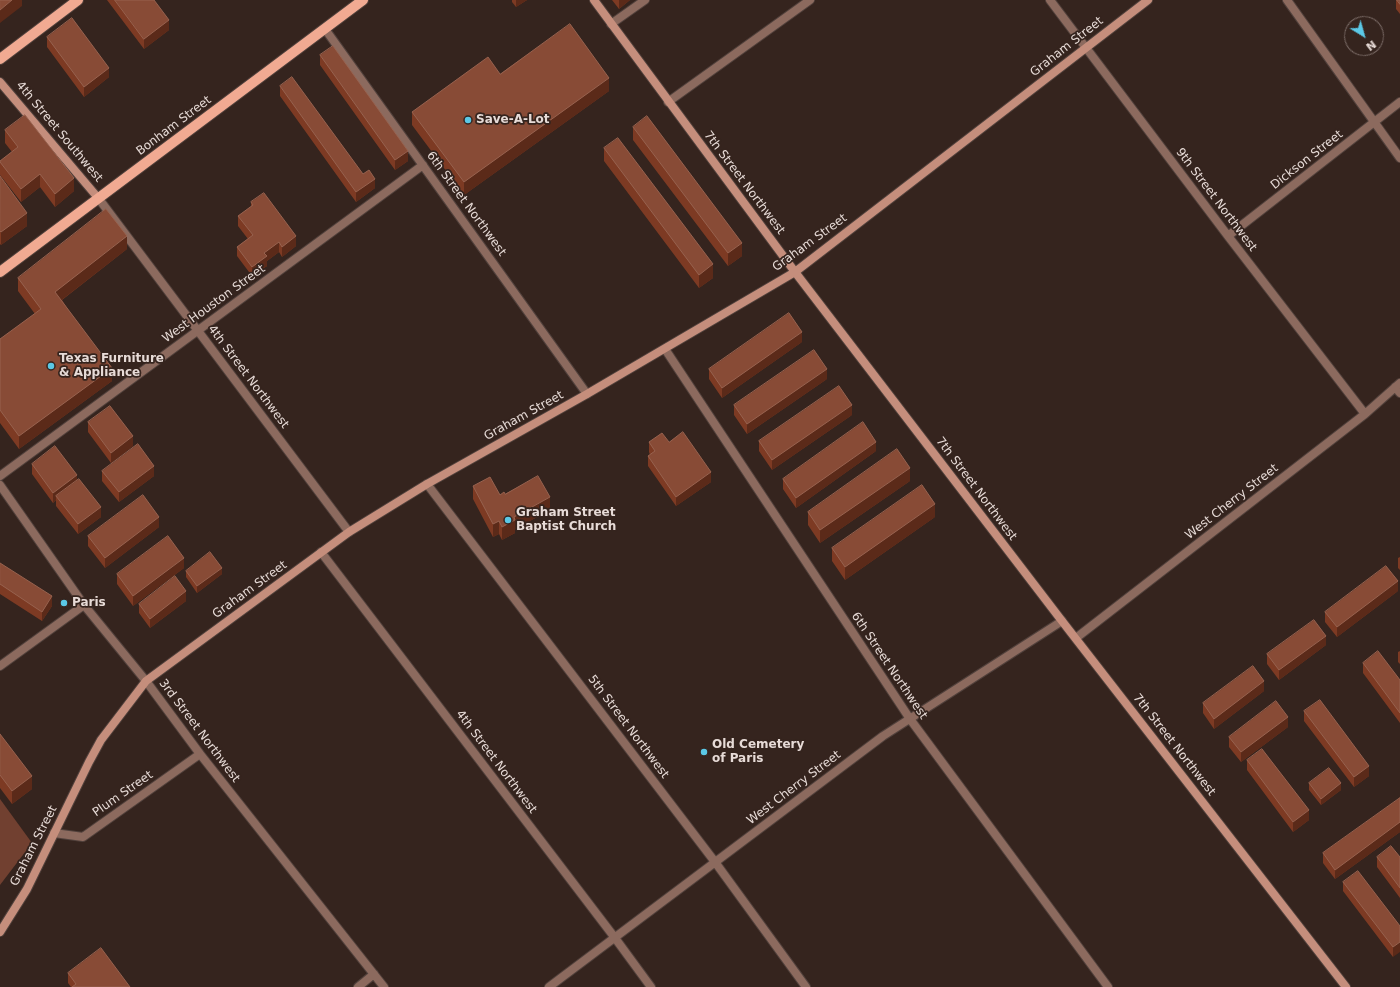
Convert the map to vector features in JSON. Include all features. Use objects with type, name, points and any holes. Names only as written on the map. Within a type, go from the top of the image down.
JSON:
[{"type":"main road","points":[[0,59],[78,0]]},
{"type":"main road","name":"Bonham Street","points":[[0,272],[363,0]]},
{"type":"street","name":"7th Street Northwest","points":[[594,0],[795,272],[1342,986]]},
{"type":"street","points":[[611,24],[645,0]]},
{"type":"street","points":[[668,102],[810,0]]},
{"type":"street","name":"9th Street Northwest","points":[[1050,0],[1228,236],[1365,414]]},
{"type":"street","name":"Graham Street","points":[[0,932],[27,889],[101,740],[146,681],[349,532],[427,484],[587,394],[795,272],[1148,0]]},
{"type":"street","points":[[1287,0],[1400,158]]},
{"type":"street","name":"6th Street Northwest","points":[[325,29],[587,394]]},
{"type":"street","name":"4th Street Southwest","points":[[0,82],[99,199]]},
{"type":"street","name":"Dickson Street","points":[[1228,236],[1400,102]]},
{"type":"street","name":"West Houston Street","points":[[0,476],[423,166]]},
{"type":"street","name":"4th Street Northwest","points":[[99,199],[349,532]]},
{"type":"street","name":"6th Street Northwest","points":[[665,349],[910,719],[1108,987]]},
{"type":"street","name":"West Cherry Street","points":[[1076,638],[1398,387]]},
{"type":"street","name":"5th Street Northwest","points":[[427,484],[715,862],[806,987]]},
{"type":"street","name":"3rd Street Northwest","points":[[0,485],[84,605],[146,681],[200,754],[384,987]]},
{"type":"street","name":"4th Street Northwest","points":[[322,552],[651,987]]},
{"type":"street","points":[[0,666],[84,605]]},
{"type":"street","name":"West Cherry Street","points":[[549,987],[883,736],[1062,621]]},
{"type":"street","name":"Plum Street","points":[[54,833],[83,837],[200,754]]},
{"type":"street","points":[[358,987],[374,974]]},
{"type":"shaded area","points":[[0,799],[32,843],[0,885]]},
{"type":"building","points":[[0,0],[12,0],[0,10]]},
{"type":"building","points":[[115,0],[154,0],[169,20],[144,39]]},
{"type":"building","points":[[72,18],[109,68],[84,87],[47,37]]},
{"type":"building","points":[[570,24],[609,78],[464,182],[412,112],[488,57],[500,74]]},
{"type":"building","points":[[333,46],[408,151],[395,160],[320,55]]},
{"type":"building","points":[[292,77],[363,174],[369,170],[375,179],[356,192],[280,86]]},
{"type":"building","points":[[25,115],[74,178],[55,194],[40,174],[21,189],[0,162],[18,147],[5,130]]},
{"type":"building","points":[[647,116],[742,243],[728,253],[633,127]]},
{"type":"building","points":[[618,138],[713,264],[699,275],[604,148]]},
{"type":"building","points":[[0,176],[27,213],[1,232],[0,231]]},
{"type":"building","points":[[264,193],[296,236],[282,247],[279,242],[264,253],[267,256],[252,267],[237,247],[253,235],[238,216],[253,205],[251,202]]},
{"type":"building","name":"Texas Furniture & Appliance","points":[[106,209],[127,236],[55,292],[112,368],[19,436],[0,410],[0,339],[41,309],[18,278]]},
{"type":"building","points":[[789,313],[802,332],[722,388],[709,369]]},
{"type":"building","points":[[814,350],[827,369],[747,424],[734,405]]},
{"type":"building","points":[[839,386],[852,405],[772,460],[759,441]]},
{"type":"building","points":[[110,406],[133,436],[111,453],[88,422]]},
{"type":"building","points":[[863,422],[876,442],[796,498],[783,479]]},
{"type":"building","points":[[683,432],[711,472],[676,497],[648,456],[655,451],[649,442],[662,433],[669,442]]},
{"type":"building","points":[[138,444],[154,466],[119,492],[102,471]]},
{"type":"building","points":[[55,446],[77,475],[53,493],[32,464]]},
{"type":"building","points":[[897,449],[910,468],[820,530],[808,512]]},
{"type":"building","points":[[538,476],[550,497],[514,517],[515,520],[502,527],[499,521],[493,524],[473,486],[490,477],[500,495],[504,492],[505,494]]},
{"type":"building","points":[[79,479],[101,507],[78,524],[56,496]]},
{"type":"building","points":[[922,485],[935,504],[845,567],[832,548]]},
{"type":"building","points":[[143,495],[159,517],[105,558],[88,536]]},
{"type":"building","points":[[168,536],[184,558],[133,596],[117,574]]},
{"type":"building","points":[[210,552],[222,568],[197,586],[186,571]]},
{"type":"building","points":[[0,563],[52,596],[42,612],[0,584]]},
{"type":"building","points":[[1386,566],[1398,581],[1337,627],[1325,612]]},
{"type":"building","points":[[175,576],[186,591],[150,619],[139,604]]},
{"type":"building","points":[[1314,620],[1326,636],[1279,670],[1267,654]]},
{"type":"building","points":[[1378,651],[1400,680],[1400,713],[1363,663]]},
{"type":"building","points":[[1253,666],[1264,681],[1214,719],[1203,703]]},
{"type":"building","points":[[1320,700],[1369,766],[1354,777],[1304,711]]},
{"type":"building","points":[[1276,701],[1288,717],[1241,752],[1229,737]]},
{"type":"building","points":[[0,734],[32,776],[12,791],[0,775]]},
{"type":"building","points":[[1262,749],[1309,810],[1293,822],[1247,760]]},
{"type":"building","points":[[1329,768],[1341,783],[1321,799],[1309,783]]},
{"type":"building","points":[[1400,798],[1400,822],[1335,870],[1323,853]]},
{"type":"building","points":[[1391,846],[1400,857],[1400,888],[1377,857]]},
{"type":"building","points":[[1358,871],[1400,926],[1400,942],[1393,947],[1343,882]]},
{"type":"building","points":[[101,948],[130,987],[72,987],[76,984],[68,973]]},
{"type":"place","name":"Save-A-Lot","points":[[468,120]]},
{"type":"place","name":"Texas Furniture & Appliance","points":[[51,366]]},
{"type":"place","name":"Graham Street Baptist Church","points":[[508,520]]},
{"type":"place","name":"Paris","points":[[64,603]]},
{"type":"place","name":"Old Cemetery of Paris","points":[[704,752]]}]
